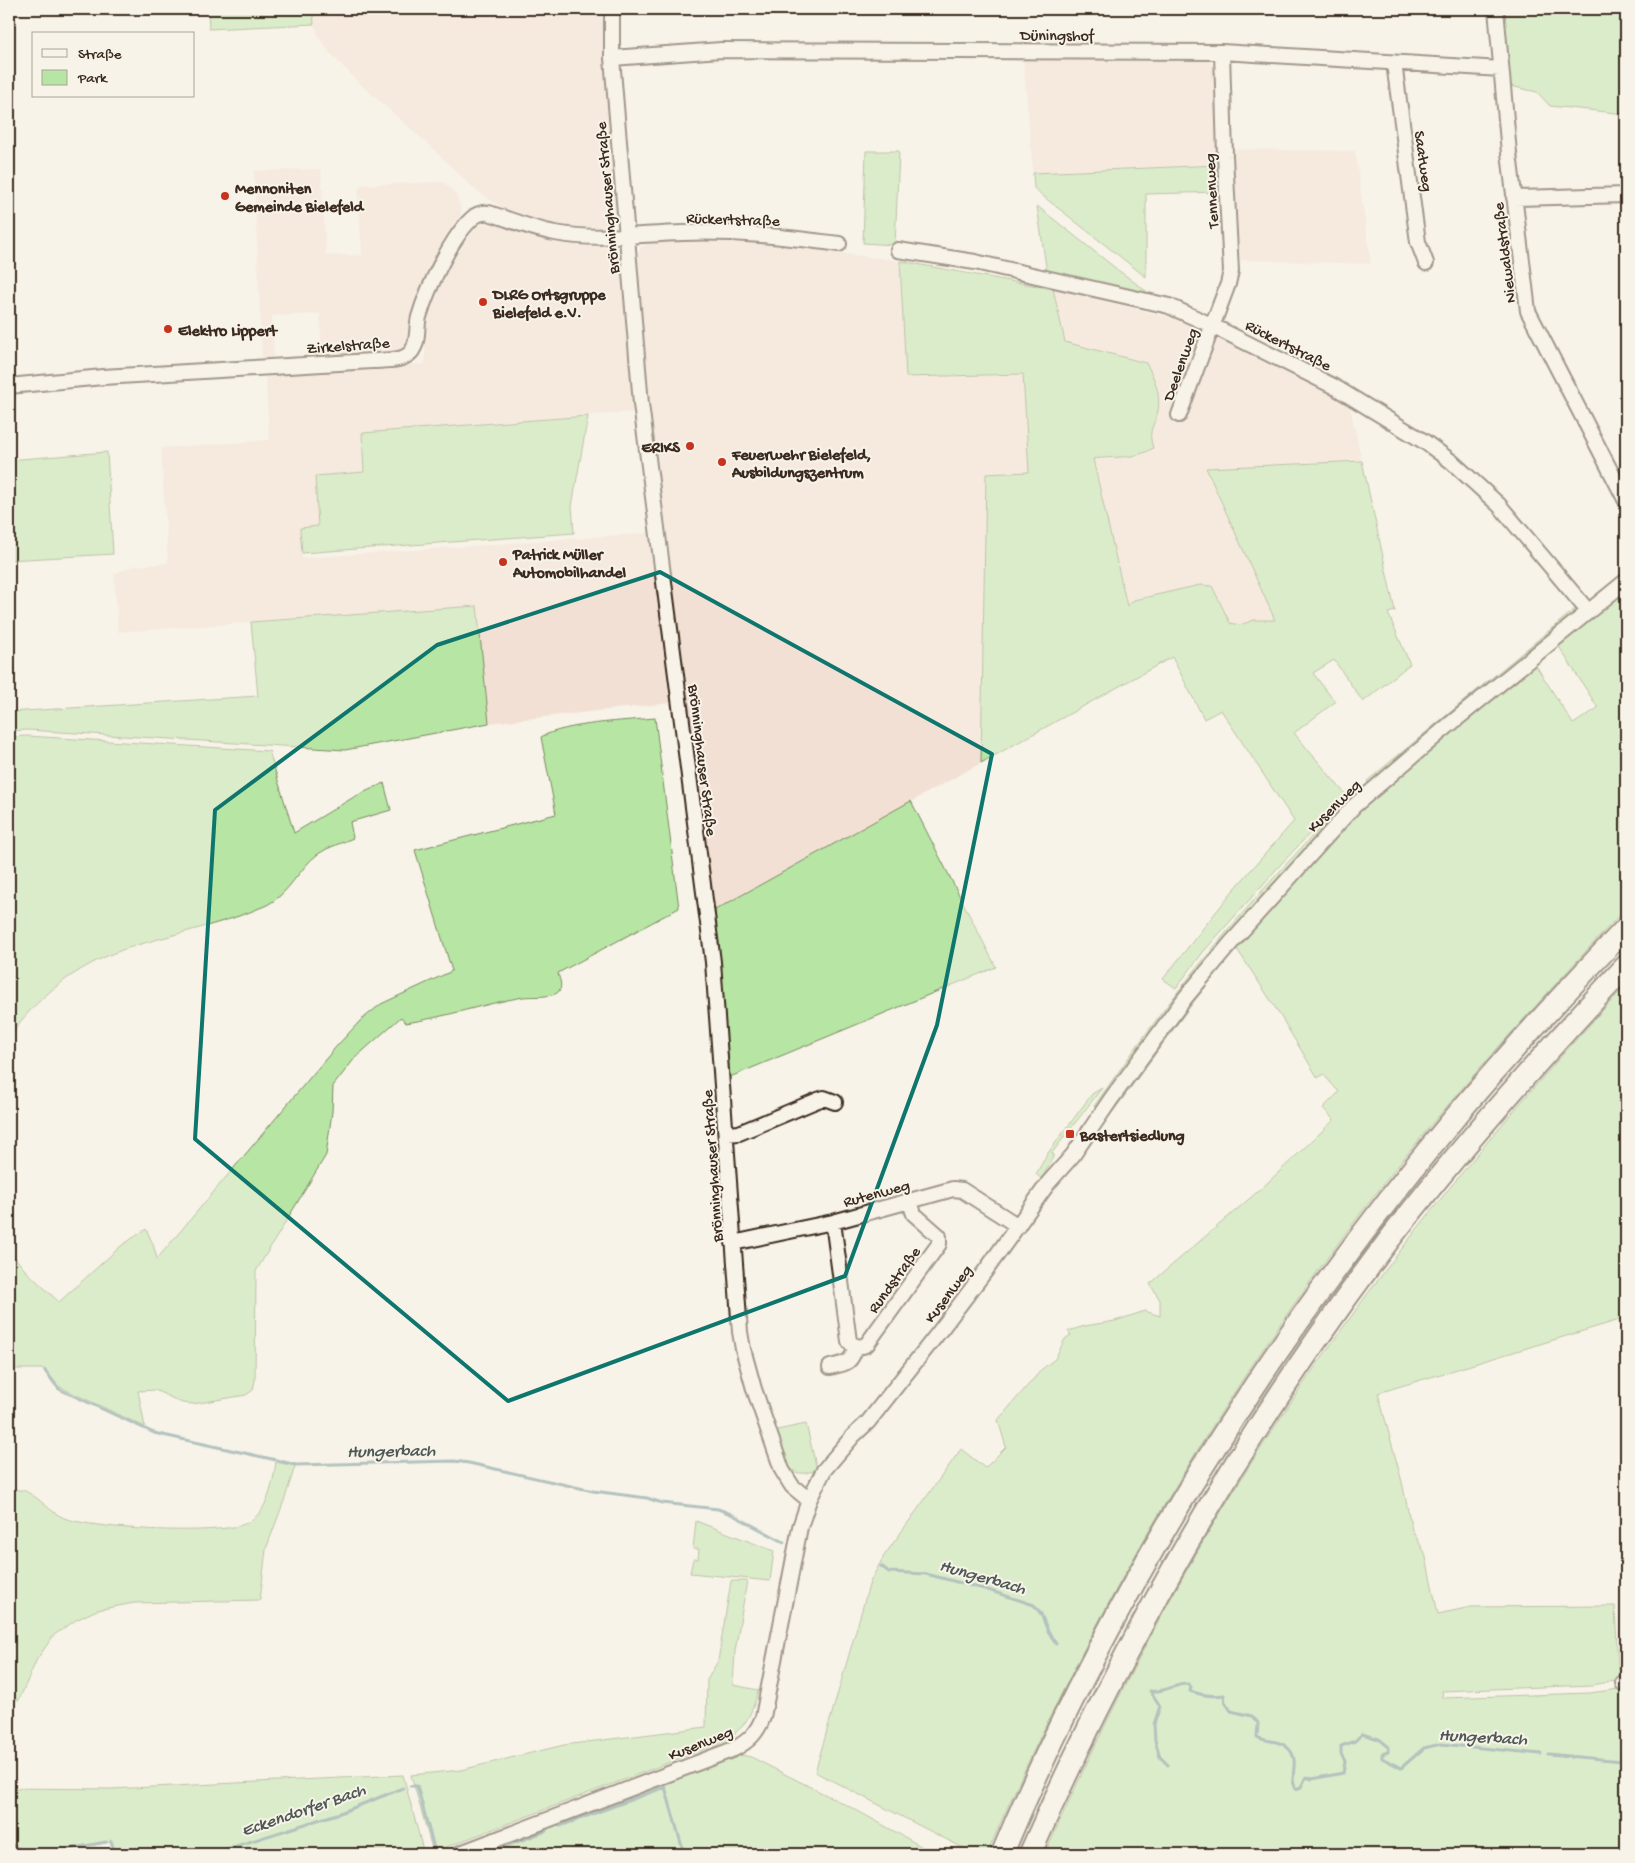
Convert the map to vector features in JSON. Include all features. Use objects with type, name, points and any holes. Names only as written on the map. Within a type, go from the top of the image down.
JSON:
[{"type":"highway","points":[[1002,1854],[1057,1733],[1130,1593],[1209,1456],[1267,1368],[1326,1281],[1456,1116],[1526,1035],[1626,928]]},
{"type":"highway","points":[[1030,1854],[1063,1779],[1133,1639],[1185,1545],[1254,1433],[1314,1344],[1396,1232],[1456,1156],[1537,1062],[1626,966]]},
{"type":"street","name":"Brönninghauser Straße","points":[[612,9],[612,58],[641,404],[713,962],[742,1341],[754,1389],[782,1470],[792,1486],[809,1500]]},
{"type":"street","name":"Niewaldstraße","points":[[1496,9],[1514,198],[1528,311],[1626,501]]},
{"type":"street","name":"Düningshof","points":[[612,58],[741,50],[1222,52],[1501,69]]},
{"type":"street","name":"Tennenweg","points":[[1211,325],[1228,284],[1231,271],[1222,52]]},
{"type":"street","name":"Saatweg","points":[[1394,63],[1418,242],[1426,263]]},
{"type":"street","points":[[1514,198],[1626,195]]},
{"type":"street","name":"Zirkelstraße","points":[[9,386],[93,378],[397,359],[406,356],[412,350],[416,340],[418,320],[431,283],[444,258],[463,229],[475,216],[482,212],[538,229],[571,236],[600,238],[626,236]]},
{"type":"street","name":"Rückertstraße","points":[[626,236],[684,233],[762,234],[838,244]]},
{"type":"street","name":"Rückertstraße","points":[[898,250],[975,262],[1164,304],[1211,325],[1333,386],[1425,442],[1452,462],[1499,505],[1588,611]]},
{"type":"street","name":"Deelenweg","points":[[1179,415],[1211,325]]},
{"type":"street","name":"Kusenweg","points":[[458,1854],[734,1749],[754,1735],[763,1716],[800,1527],[809,1500],[855,1446],[868,1422],[945,1324],[1049,1182],[1073,1155],[1110,1099],[1185,998],[1255,916],[1354,806],[1443,730],[1626,581]]},
{"type":"street","points":[[727,1134],[739,1133],[818,1100],[828,1099],[835,1102]]},
{"type":"street","name":"Rutenweg","points":[[733,1243],[833,1222],[957,1188],[1018,1226]]},
{"type":"street","name":"Rundstraße","points":[[833,1222],[849,1337],[851,1344],[862,1347],[867,1344],[939,1244],[939,1236],[914,1214],[910,1202]]},
{"type":"street","name":"Rundstraße","points":[[830,1367],[850,1361],[856,1346]]},
{"type":"highlighted area","points":[[660,572],[992,754],[937,1025],[845,1276],[508,1401],[195,1139],[215,810],[437,645]]},
{"type":"shaded area","points":[[313,9],[603,9],[618,210],[611,222],[600,229],[573,227],[540,221],[506,210],[474,189],[432,148],[358,82],[330,53],[319,38],[314,24]]},
{"type":"shaded area","points":[[1023,58],[1198,59],[1210,62],[1217,74],[1219,165],[1033,173]]},
{"type":"shaded area","points":[[1232,149],[1355,151],[1371,264],[1237,260]]},
{"type":"shaded area","points":[[321,169],[326,255],[362,255],[358,192],[360,185],[443,182],[453,191],[458,199],[461,208],[461,220],[438,255],[416,298],[404,347],[382,354],[322,359],[320,314],[272,316],[274,362],[262,362],[254,171]]},
{"type":"shaded area","points":[[490,222],[537,236],[600,245],[611,252],[623,270],[636,412],[362,433],[364,472],[315,476],[318,527],[300,528],[302,558],[650,533],[653,535],[674,699],[671,703],[489,723],[477,606],[118,632],[114,574],[133,566],[168,563],[161,448],[269,440],[265,372],[425,364],[426,320],[431,298],[473,231],[479,225]]},
{"type":"shaded area","points":[[762,239],[840,253],[900,261],[906,376],[1023,374],[1029,472],[986,474],[981,763],[715,910],[649,399],[637,258],[641,247],[651,242],[651,240]]},
{"type":"shaded area","points":[[1053,289],[1190,322],[1349,403],[1362,461],[1206,468],[1275,620],[1254,620],[1240,625],[1230,623],[1212,586],[1127,606],[1092,459],[1129,457],[1149,435],[1158,410],[1146,362],[1065,342]]},
{"type":"green space","points":[[208,9],[313,9],[314,24],[209,29]]},
{"type":"green space","points":[[1504,9],[1626,9],[1626,114],[1550,106],[1537,92],[1510,86]]},
{"type":"green space","points":[[866,151],[899,151],[895,245],[863,243]]},
{"type":"green space","points":[[1219,165],[1221,192],[1146,194],[1146,277],[1034,188],[1033,173]]},
{"type":"green space","points":[[1037,206],[1114,267],[1158,300],[1047,273]]},
{"type":"green space","points":[[900,261],[1053,289],[1065,342],[1146,363],[1154,380],[1159,398],[1158,411],[1151,432],[1153,448],[1131,456],[1093,459],[1127,606],[1134,600],[1200,585],[1212,586],[1230,623],[1240,625],[1254,620],[1275,620],[1206,468],[1362,461],[1395,611],[1388,613],[1410,664],[1363,702],[1334,660],[1313,673],[1335,702],[1294,733],[1346,795],[1281,864],[1204,951],[1176,988],[1163,979],[1231,893],[1294,821],[1221,710],[1204,719],[1172,657],[981,763],[986,474],[1029,472],[1023,374],[906,377]]},
{"type":"green space","points":[[588,416],[572,506],[574,533],[302,553],[300,528],[318,526],[315,476],[364,472],[362,433]]},
{"type":"green space","points":[[107,452],[113,554],[9,560],[9,460]]},
{"type":"green space","points":[[1623,591],[1626,591],[1626,908],[1513,1031],[1404,1158],[1282,1321],[1172,1492],[1121,1580],[1073,1670],[987,1854],[969,1854],[967,1850],[815,1772],[870,1582],[884,1556],[961,1449],[985,1468],[1006,1447],[998,1420],[1042,1369],[1055,1359],[1065,1339],[1071,1335],[1068,1331],[1115,1321],[1145,1311],[1160,1316],[1160,1300],[1150,1284],[1263,1187],[1334,1120],[1323,1108],[1339,1092],[1323,1074],[1318,1078],[1237,949],[1236,944],[1356,811],[1531,665],[1535,664],[1573,724],[1598,708],[1558,645]]},
{"type":"green space","points":[[477,606],[489,723],[345,750],[28,730],[9,731],[9,712],[258,696],[251,622]]},
{"type":"green space","points":[[1575,609],[1576,615],[1374,782],[1368,783],[1367,781]]},
{"type":"green space","points":[[655,718],[679,908],[558,973],[561,987],[553,995],[523,997],[406,1023],[401,1017],[355,1058],[333,1086],[332,1112],[326,1155],[256,1271],[255,1380],[253,1390],[246,1395],[193,1404],[182,1403],[155,1390],[138,1391],[145,1427],[58,1386],[45,1369],[9,1369],[9,1250],[25,1270],[59,1302],[121,1246],[146,1229],[157,1259],[360,1021],[381,1004],[452,971],[415,850],[556,814],[541,737],[552,732],[581,726]]},
{"type":"green space","points":[[27,736],[269,751],[294,833],[354,797],[384,783],[391,810],[350,822],[353,838],[318,854],[305,866],[282,894],[267,905],[231,919],[122,950],[73,974],[31,1009],[9,1037],[9,737]]},
{"type":"green space","points":[[1360,787],[1363,791],[1096,1108],[1094,1106],[1136,1047],[1223,936],[1267,885]]},
{"type":"green space","points":[[911,801],[996,967],[730,1077],[715,910]]},
{"type":"green space","points":[[1232,954],[1192,1004],[1101,1128],[1097,1125],[1188,1002],[1227,955]]},
{"type":"green space","points":[[1626,985],[1626,1318],[1378,1393],[1402,1482],[1412,1530],[1425,1553],[1438,1614],[1471,1607],[1615,1606],[1618,1667],[1626,1679],[1592,1685],[1442,1691],[1443,1698],[1590,1693],[1626,1688],[1626,1854],[1045,1854],[1110,1714],[1182,1578],[1235,1489],[1278,1422],[1370,1291],[1468,1165],[1519,1104]]},
{"type":"green space","points":[[1102,1088],[1052,1153],[1054,1155],[1042,1179],[1036,1174],[1048,1153],[1092,1094]]},
{"type":"green space","points":[[806,1424],[817,1470],[798,1473],[789,1466],[777,1430]]},
{"type":"green space","points":[[276,1462],[295,1466],[266,1549],[260,1600],[134,1603],[97,1610],[76,1620],[54,1635],[37,1659],[19,1700],[9,1699],[9,1490],[25,1491],[64,1518],[79,1522],[158,1530],[235,1527],[249,1522],[256,1517],[266,1503]]},
{"type":"green space","points":[[696,1521],[774,1551],[770,1581],[690,1573],[693,1559],[698,1559],[699,1549],[693,1549]]},
{"type":"green space","points":[[731,1581],[747,1581],[735,1651],[733,1685],[758,1690],[753,1708],[745,1722],[734,1734],[718,1744],[433,1852],[411,1775],[461,1770],[564,1745],[706,1727],[707,1680],[718,1661]]},
{"type":"green space","points":[[741,1755],[751,1757],[856,1810],[935,1854],[481,1854]]},
{"type":"green space","points":[[403,1775],[424,1854],[114,1854],[111,1842],[47,1854],[20,1854],[9,1848],[9,1788],[111,1789]]},
{"type":"waterway","name":"Hungerbach","points":[[45,1371],[59,1389],[154,1433],[296,1465],[454,1461],[469,1463],[593,1491],[647,1498],[662,1503],[718,1509],[784,1542]]},
{"type":"waterway","name":"Hungerbach","points":[[881,1566],[889,1572],[926,1574],[988,1590],[1034,1605],[1041,1614],[1056,1644]]},
{"type":"waterway","name":"Hungerbach","points":[[1150,1691],[1161,1691],[1188,1684],[1191,1687],[1190,1691],[1202,1695],[1224,1695],[1225,1702],[1231,1711],[1252,1716],[1258,1723],[1257,1737],[1281,1743],[1290,1750],[1294,1761],[1293,1778],[1296,1789],[1301,1787],[1306,1777],[1312,1779],[1343,1773],[1345,1761],[1341,1754],[1341,1746],[1355,1741],[1362,1734],[1379,1739],[1389,1747],[1388,1752],[1382,1754],[1382,1758],[1401,1768],[1424,1748],[1441,1744],[1541,1754]]},
{"type":"waterway","points":[[1151,1692],[1160,1706],[1154,1724],[1155,1740],[1160,1757],[1168,1765]]},
{"type":"waterway","name":"Hungerbach","points":[[1548,1754],[1622,1761]]},
{"type":"waterway","name":"Eckendorfer Bach","points":[[410,1786],[417,1786],[435,1852]]},
{"type":"waterway","name":"Eckendorfer Bach","points":[[560,1826],[665,1787],[684,1854]]},
{"type":"waterway","name":"Eckendorfer Bach","points":[[211,1854],[340,1813],[403,1788]]},
{"type":"waterway","name":"Eckendorfer Bach","points":[[484,1854],[546,1831]]},
{"type":"waterway","name":"Eckendorfer Bach","points":[[111,1841],[115,1854]]},
{"type":"waterway","name":"Eckendorfer Bach","points":[[42,1854],[106,1842]]},
{"type":"waterway","name":"Eckendorfer Bach","points":[[9,1843],[26,1853],[36,1854]]},
{"type":"place","name":"Mennoniten Gemeinde Bielefeld","points":[[225,196]]},
{"type":"place","name":"DLRG Ortsgruppe Bielefeld e.V.","points":[[483,302]]},
{"type":"place","name":"Elektro Lippert","points":[[168,329]]},
{"type":"place","name":"ERIKS","points":[[690,446]]},
{"type":"place","name":"Feuerwehr Bielefeld, Ausbildungszentrum","points":[[722,462]]},
{"type":"place","name":"Patrick Müller Automobilhandel","points":[[503,562]]},
{"type":"place","name":"Bastertsiedlung","points":[[1070,1134]]}]
